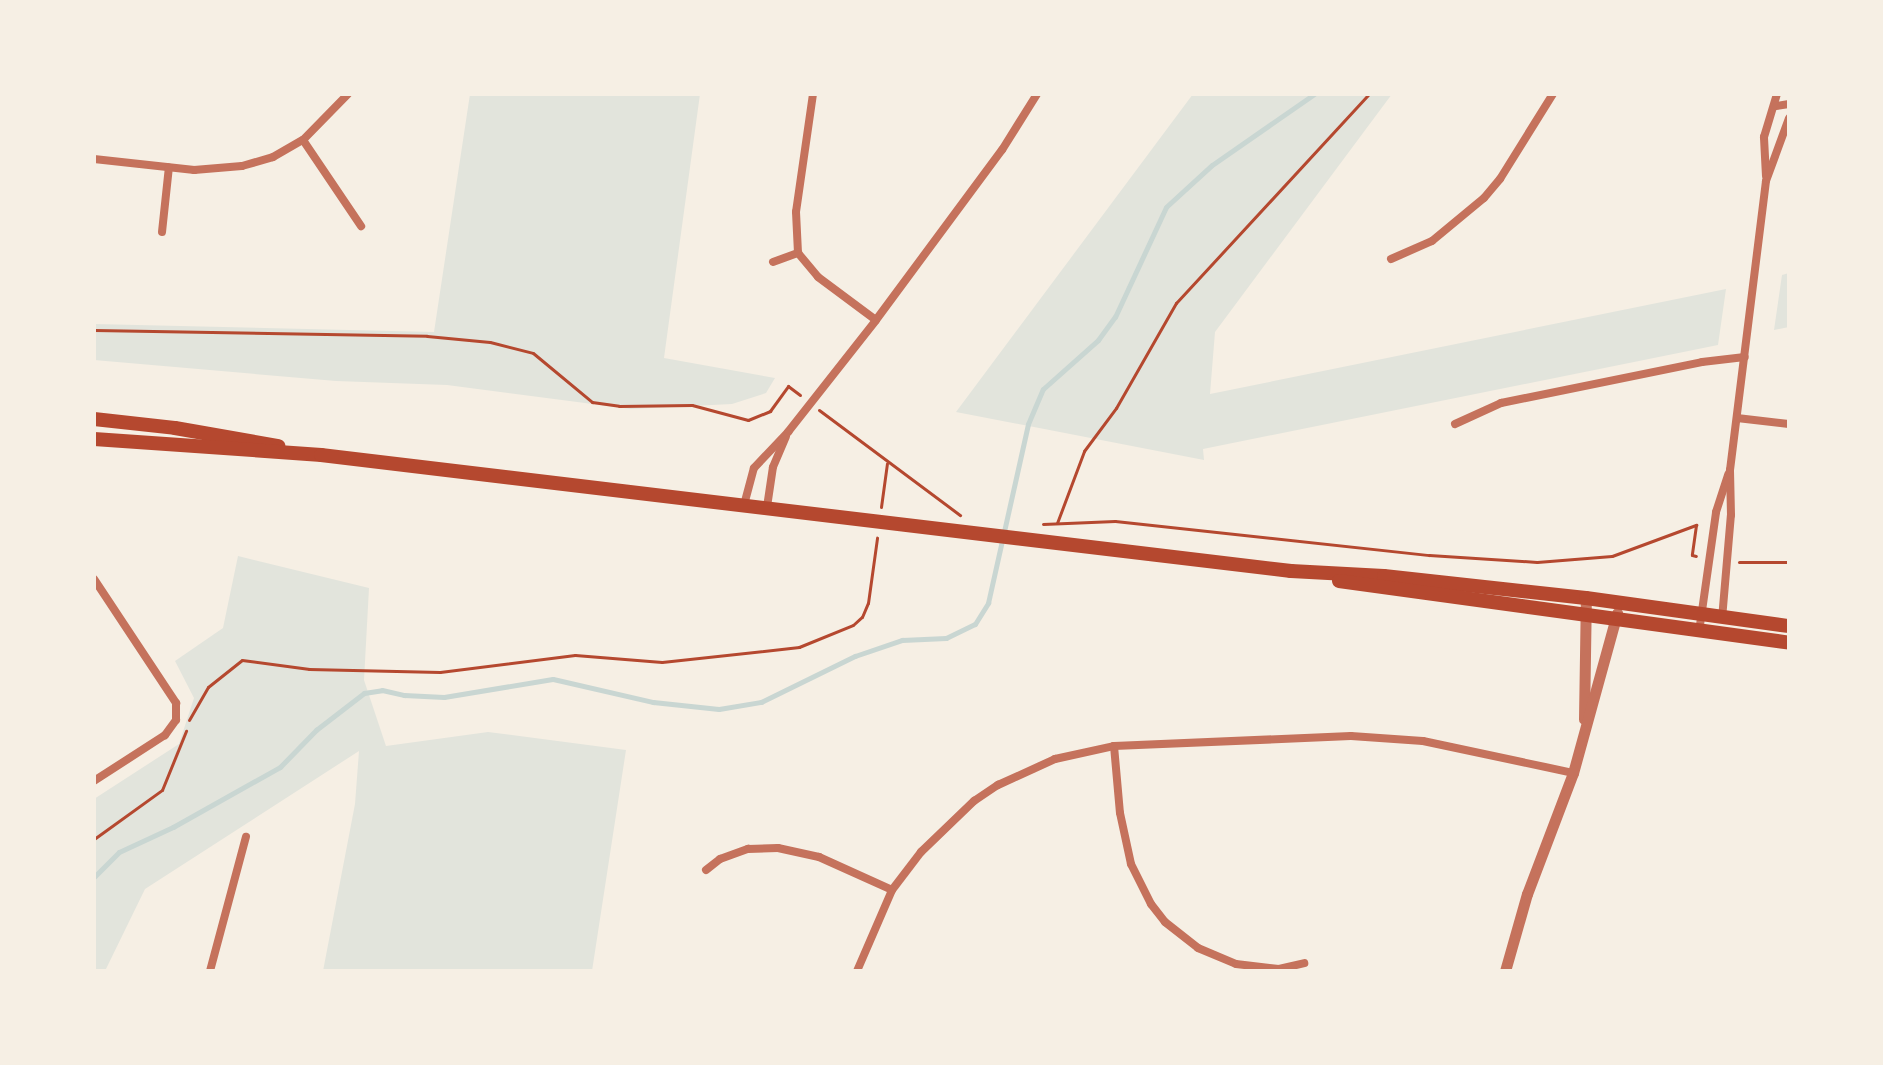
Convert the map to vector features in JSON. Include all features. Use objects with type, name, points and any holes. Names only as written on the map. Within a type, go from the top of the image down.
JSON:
[{"type":"main road","points":[[94,419],[239,438],[321,455]]},
{"type":"main road","points":[[94,439],[321,455],[1291,571],[1384,576],[1586,598],[1789,626]]},
{"type":"main road","points":[[1291,571],[1371,587],[1789,643]]},
{"type":"street","points":[[94,159],[211,170],[242,166],[273,157],[303,140],[348,94]]},
{"type":"street","points":[[813,94],[796,212],[798,253],[818,277],[876,320]]},
{"type":"street","points":[[744,505],[754,468],[788,432],[876,320],[1002,150],[1037,94]]},
{"type":"street","points":[[1391,259],[1432,241],[1484,198],[1500,179],[1553,94]]},
{"type":"street","points":[[1720,634],[1728,561],[1730,470],[1766,181],[1764,137],[1776,106],[1777,94]]},
{"type":"street","points":[[1776,106],[1789,104]]},
{"type":"street","points":[[1766,181],[1789,116],[1776,106]]},
{"type":"street","points":[[303,140],[361,226]]},
{"type":"street","points":[[162,232],[169,167]]},
{"type":"street","points":[[773,262],[798,253]]},
{"type":"street","points":[[1455,424],[1501,403],[1702,362],[1745,357]]},
{"type":"street","points":[[1737,418],[1789,424]]},
{"type":"street","points":[[767,507],[773,467],[788,432]]},
{"type":"street","points":[[1699,632],[1716,512],[1730,470]]},
{"type":"street","points":[[94,579],[176,703],[176,720],[165,735],[94,781]]},
{"type":"street","points":[[1584,731],[1586,598]]},
{"type":"street","points":[[1505,971],[1527,894],[1573,773],[1619,603]]},
{"type":"street","points":[[857,971],[892,890],[950,820],[998,785],[1055,759],[1114,746],[1377,737],[1423,741],[1573,773]]},
{"type":"street","points":[[1114,746],[1120,813],[1131,864],[1165,922],[1198,948],[1236,964],[1279,969],[1304,963]]},
{"type":"street","points":[[210,971],[246,837]]},
{"type":"street","points":[[706,870],[720,859],[748,849],[778,848],[819,857],[892,890]]},
{"type":"path","points":[[1369,94],[1176,303],[1116,408],[1084,451],[1057,523],[1115,521],[1429,555],[1537,562],[1612,556],[1696,525],[1692,555],[1709,558]]},
{"type":"path","points":[[94,330],[427,336],[490,342],[533,353],[582,397],[602,405],[692,405],[739,419],[756,420],[770,411],[788,386],[962,516]]},
{"type":"path","points":[[94,839],[162,790],[199,699],[220,676],[242,660],[309,669],[440,672],[575,655],[675,662],[799,647],[853,625],[862,617],[868,603],[888,461]]},
{"type":"path","points":[[1728,561],[1789,562]]},
{"type":"shaded area","points":[[470,94],[700,94],[664,358],[775,378],[766,393],[732,404],[631,409],[447,385],[336,381],[94,360],[94,324],[434,332]]},
{"type":"shaded area","points":[[1193,94],[1392,94],[1215,332],[1210,394],[1726,289],[1718,345],[1203,449],[1204,460],[956,412]]},
{"type":"shaded area","points":[[1789,273],[1789,327],[1774,330],[1782,275]]},
{"type":"shaded area","points":[[238,556],[369,588],[364,680],[386,746],[488,732],[626,750],[592,971],[323,971],[355,804],[359,751],[145,889],[105,971],[94,971],[94,799],[179,744],[194,698],[175,661],[223,628]]},
{"type":"waterway","points":[[94,877],[119,852],[173,827],[280,767],[316,730],[364,693],[382,690],[404,695],[444,697],[553,679],[653,702],[719,709],[761,702],[855,656],[902,640],[946,638],[975,624],[988,603],[1028,424],[1043,389],[1098,340],[1115,317],[1166,207],[1212,165],[1314,94]]}]
